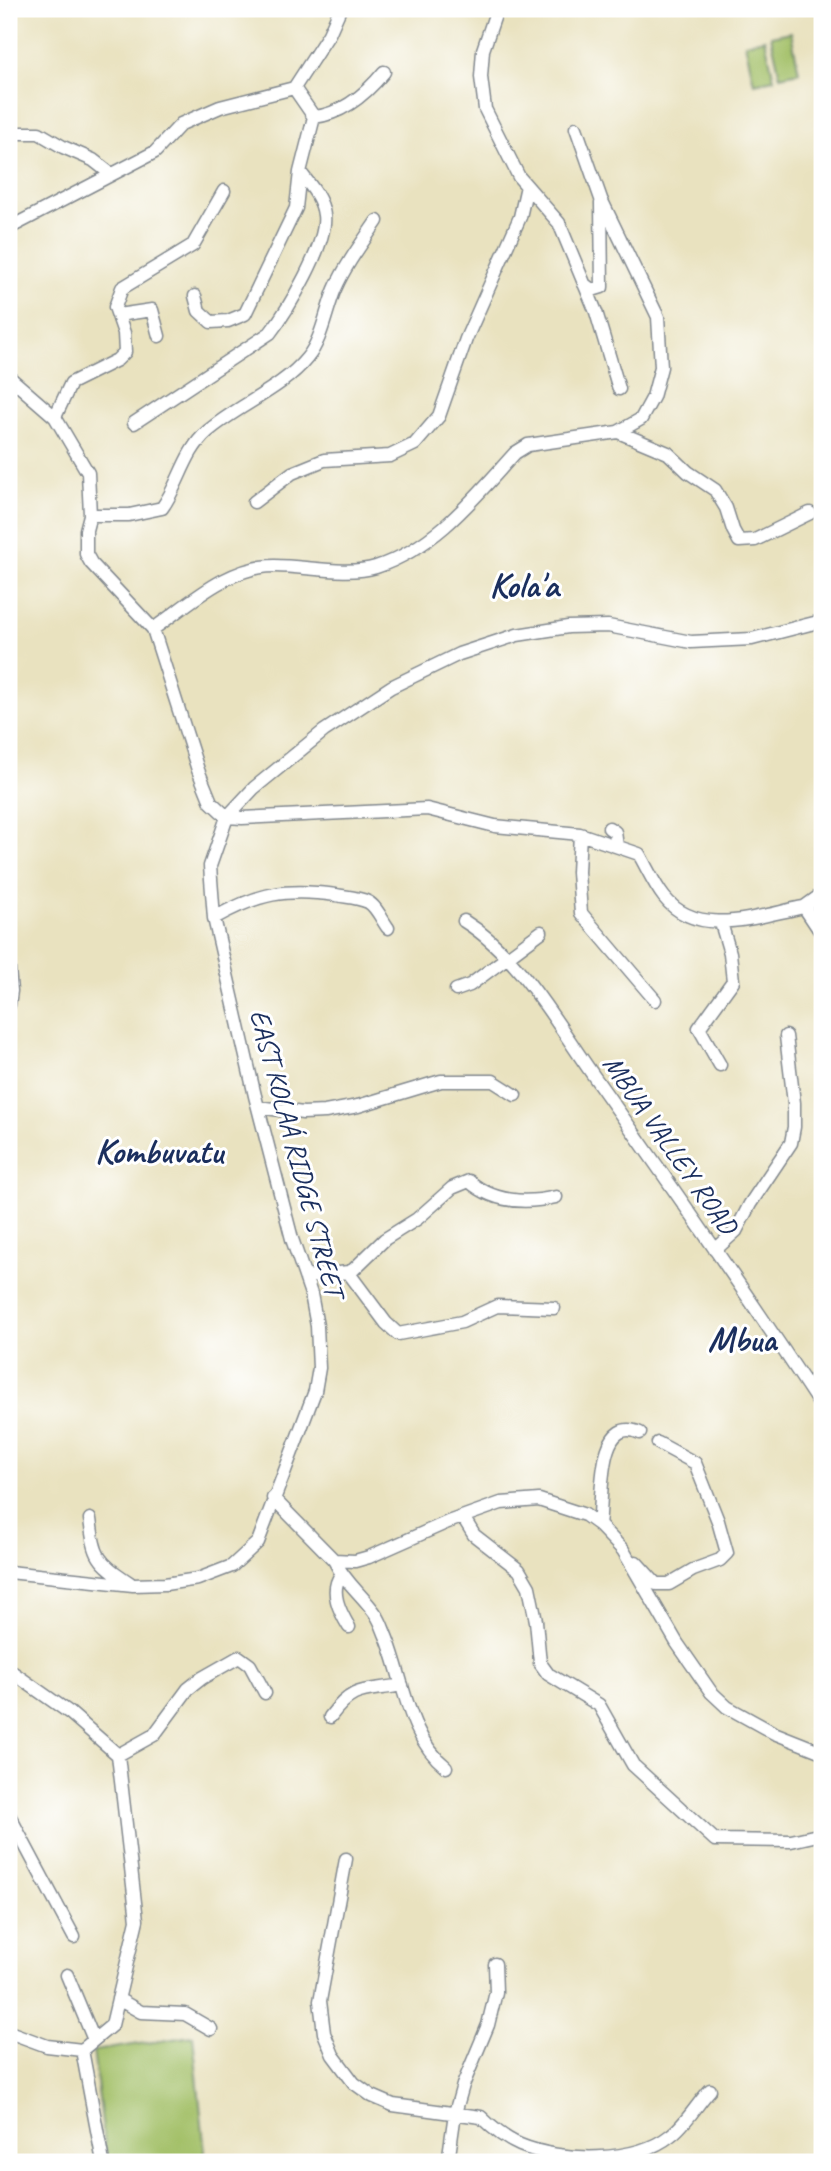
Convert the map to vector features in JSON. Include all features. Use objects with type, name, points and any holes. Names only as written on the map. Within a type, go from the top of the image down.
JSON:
[{"type":"street","points":[[9,228],[155,152],[181,124],[220,107],[294,88],[329,34],[340,9]]},
{"type":"street","points":[[497,9],[483,50],[481,77],[485,109],[519,177],[559,223],[596,312],[619,389]]},
{"type":"street","points":[[314,117],[325,116],[363,96],[384,72]]},
{"type":"street","points":[[195,296],[199,311],[211,322],[228,321],[245,314],[296,208],[300,172],[314,117],[294,88]]},
{"type":"street","points":[[153,629],[220,582],[243,572],[272,566],[345,570],[374,568],[414,550],[446,527],[515,453],[528,445],[618,432],[641,419],[653,397],[661,366],[658,317],[601,199],[576,128]]},
{"type":"street","points":[[13,133],[39,133],[63,148],[93,160],[111,174]]},
{"type":"street","points":[[134,423],[204,375],[248,349],[270,333],[284,315],[312,260],[324,217],[320,200],[300,172]]},
{"type":"street","points":[[254,502],[292,473],[324,460],[390,456],[415,444],[439,416],[466,339],[520,217],[527,186]]},
{"type":"street","points":[[55,417],[71,383],[117,360],[125,352],[124,333],[115,307],[122,288],[193,245],[224,191]]},
{"type":"street","points":[[583,284],[592,290],[602,287],[601,199]]},
{"type":"street","points":[[90,514],[129,515],[162,508],[172,494],[186,457],[208,431],[251,403],[310,355],[335,289],[377,221]]},
{"type":"street","points":[[118,316],[152,310],[159,336]]},
{"type":"street","points":[[9,377],[55,417],[88,473],[90,514],[86,530],[86,554],[91,563],[153,629],[198,770],[211,802],[227,817],[427,809],[495,826],[580,834],[639,854],[665,898],[690,917],[721,923],[804,907],[822,894]]},
{"type":"street","points":[[618,432],[668,453],[688,472],[715,490],[726,508],[739,541],[755,540],[810,513]]},
{"type":"street","points":[[227,817],[254,788],[324,730],[391,687],[471,650],[517,635],[568,627],[608,626],[691,642],[752,639],[822,621]]},
{"type":"street","name":"EAST KOLAÁ RIDGE STREET","points":[[9,1572],[133,1585],[198,1579],[232,1566],[258,1542],[315,1391],[319,1368],[317,1326],[311,1294],[292,1239],[214,918],[210,866],[227,817]]},
{"type":"street","points":[[609,828],[615,832],[617,846]]},
{"type":"street","points":[[580,834],[578,872],[581,913],[654,1000]]},
{"type":"street","points":[[214,918],[243,901],[279,893],[305,891],[370,903],[388,928]]},
{"type":"street","points":[[804,907],[822,934]]},
{"type":"street","name":"MBUA VALLEY ROAD","points":[[464,921],[480,931],[508,959],[690,1211],[822,1408]]},
{"type":"street","points":[[720,1065],[699,1028],[733,981],[730,953],[721,923]]},
{"type":"street","points":[[456,990],[470,985],[541,932]]},
{"type":"street","points":[[9,969],[9,1005]]},
{"type":"street","points":[[715,1250],[736,1231],[750,1204],[790,1143],[794,1127],[794,1102],[786,1036]]},
{"type":"street","points":[[258,1107],[303,1113],[325,1112],[358,1106],[441,1081],[493,1081],[514,1095]]},
{"type":"street","points":[[305,1277],[348,1272],[385,1239],[417,1219],[452,1188],[468,1181],[480,1191],[501,1199],[541,1201],[556,1197]]},
{"type":"street","points":[[348,1272],[386,1323],[398,1334],[462,1322],[497,1306],[554,1308]]},
{"type":"street","points":[[600,1525],[605,1457],[611,1442],[619,1431],[630,1428],[640,1433]]},
{"type":"street","points":[[334,1560],[355,1561],[369,1557],[501,1503],[539,1500],[569,1508],[600,1525],[656,1584],[669,1584],[693,1570],[720,1560],[727,1553],[718,1521],[695,1463],[658,1443]]},
{"type":"street","points":[[273,1498],[334,1560],[341,1576],[378,1617],[416,1727],[437,1760],[446,1768]]},
{"type":"street","points":[[463,1517],[474,1535],[519,1570],[529,1587],[540,1663],[548,1674],[598,1705],[633,1765],[715,1840],[791,1841],[822,1834]]},
{"type":"street","points":[[90,1519],[94,1551],[106,1567],[133,1585]]},
{"type":"street","points":[[624,1550],[677,1643],[711,1692],[727,1707],[763,1727],[822,1752]]},
{"type":"street","points":[[341,1576],[338,1579],[336,1597],[349,1627]]},
{"type":"street","points":[[118,1755],[154,1735],[188,1689],[239,1657],[250,1665],[265,1693]]},
{"type":"street","points":[[9,1670],[70,1713],[118,1755],[137,1920],[112,2025],[82,2050],[47,2046],[9,2032]]},
{"type":"street","points":[[330,1717],[340,1703],[353,1693],[402,1685]]},
{"type":"street","points":[[9,1815],[74,1937]]},
{"type":"street","points":[[346,1859],[320,2001],[324,2033],[333,2054],[354,2083],[372,2096],[393,2105],[481,2117],[518,2144],[540,2151],[583,2156],[618,2156],[648,2149],[672,2135],[710,2090]]},
{"type":"street","points":[[448,2162],[455,2113],[463,2085],[488,2025],[496,1992],[495,1964]]},
{"type":"street","points":[[67,1975],[94,2040]]},
{"type":"street","points":[[118,1999],[141,2012],[185,2014],[211,2029]]},
{"type":"street","points":[[82,2050],[103,2162]]},
{"type":"green space","points":[[791,32],[799,72],[780,76],[771,36]]},
{"type":"green space","points":[[765,39],[774,79],[754,83],[745,43]]},
{"type":"green space","points":[[193,2036],[206,2162],[107,2162],[93,2051]]},
{"type":"district","name":"Kola'a","points":[[524,585]]},
{"type":"district","name":"Kombuvatu","points":[[159,1151]]},
{"type":"district","name":"Mbua","points":[[742,1339]]}]
